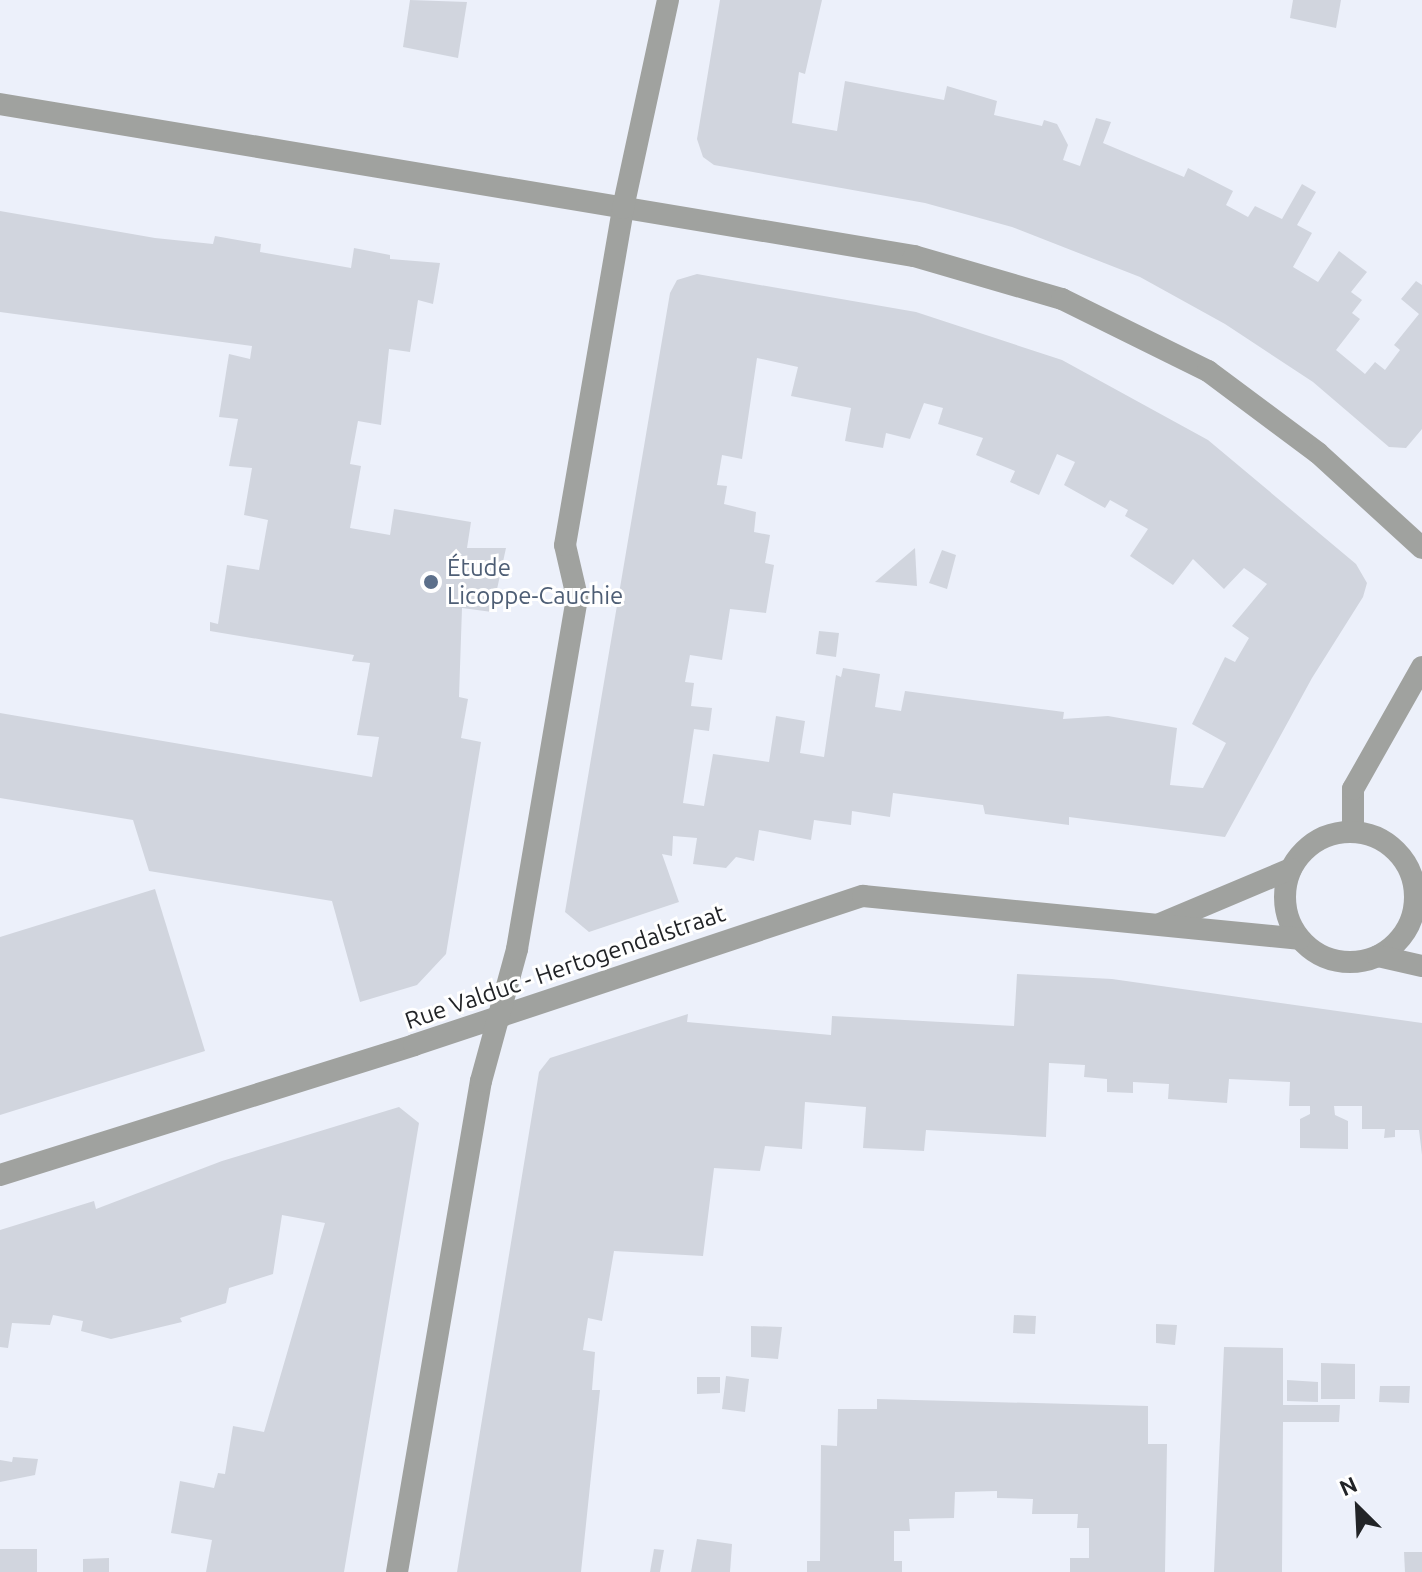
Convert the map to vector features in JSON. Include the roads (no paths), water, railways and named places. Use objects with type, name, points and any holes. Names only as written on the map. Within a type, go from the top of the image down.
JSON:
[{"type":"street","points":[[397,1572],[497,1015],[517,949],[577,597],[565,545],[623,208],[668,0]]},
{"type":"street","points":[[0,104],[914,256],[1062,299],[1208,371],[1318,453],[1422,548]]},
{"type":"street","points":[[1378,956],[1404,930],[1419,898],[1410,871],[1396,850],[1353,831],[1353,789],[1422,667]]},
{"type":"street","name":"Rue Valduc - Hertogendalstraat","points":[[1159,924],[1291,869],[1314,842],[1353,831]]},
{"type":"street","points":[[1291,869],[1285,905],[1299,939]]},
{"type":"street","name":"Rue Valduc - Hertogendalstraat","points":[[0,1175],[863,896],[1299,939],[1336,961],[1378,956],[1422,966]]},
{"type":"place","name":"Étude Licoppe-Cauchie","points":[[431,582]]}]
